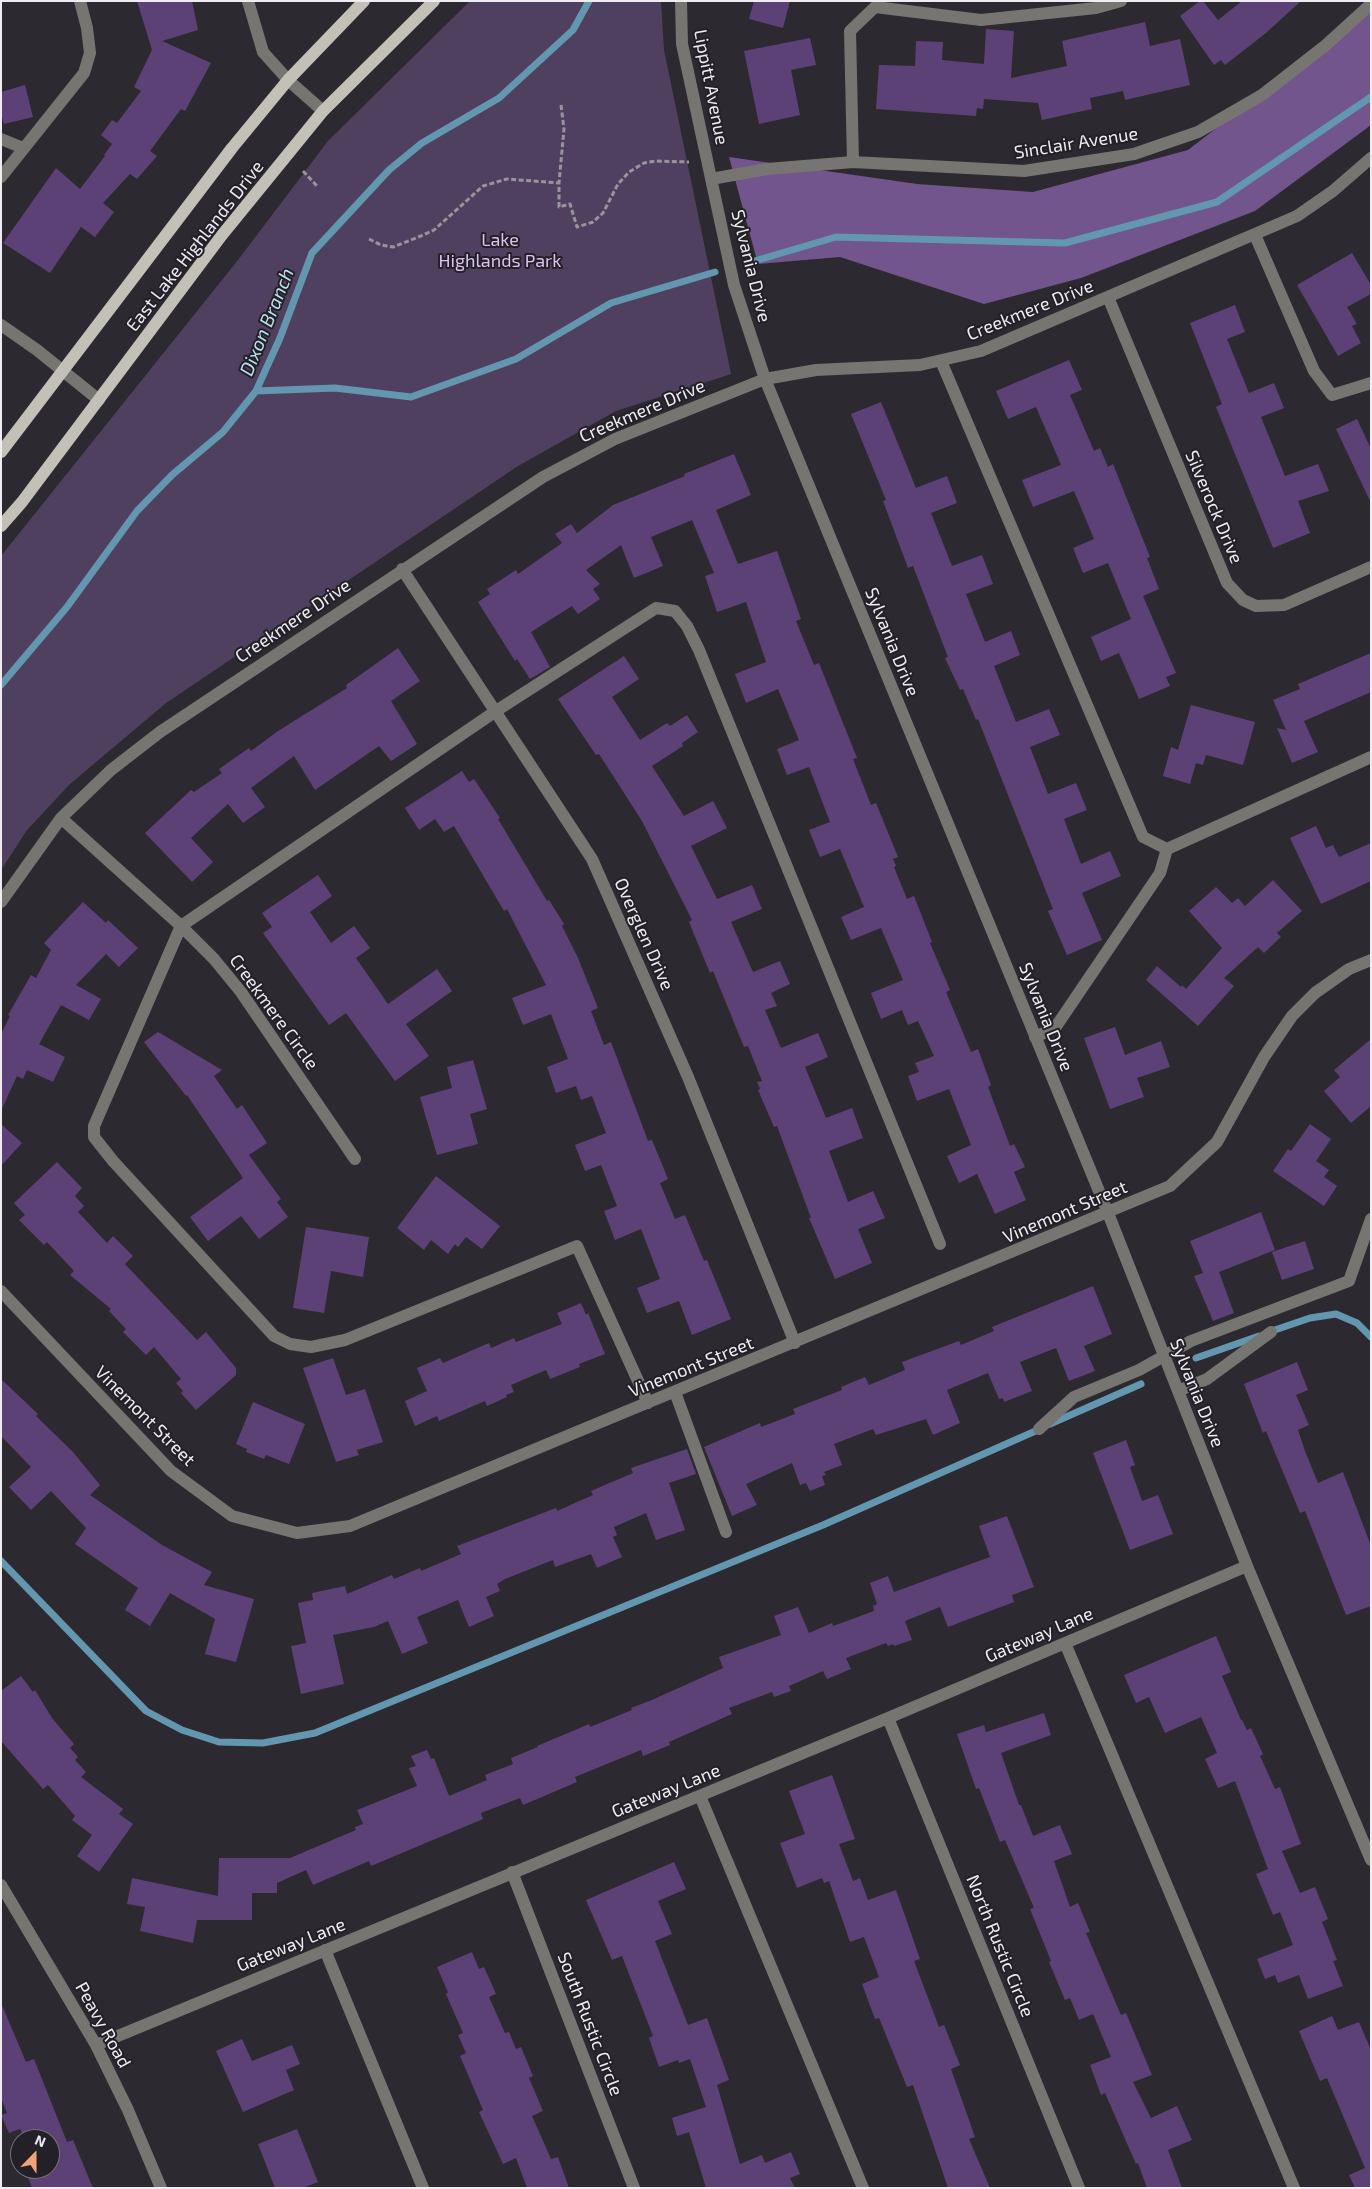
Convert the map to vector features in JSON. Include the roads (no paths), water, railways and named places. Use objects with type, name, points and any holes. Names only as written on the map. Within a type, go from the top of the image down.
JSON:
[{"type":"main road","name":"East Lake Highlands Drive","points":[[1,452],[232,148],[288,80],[364,1]]},
{"type":"main road","name":"East Lake Highlands Drive","points":[[1,526],[22,502],[222,235],[322,111],[434,1]]},
{"type":"street","points":[[1,177],[84,73],[90,53],[87,28],[80,1]]},
{"type":"street","points":[[248,1],[263,52],[288,80],[322,111]]},
{"type":"street","name":"Lippitt Avenue","points":[[681,1],[682,44],[712,179]]},
{"type":"street","points":[[853,162],[850,31],[875,7],[981,20],[1096,8],[1121,1]]},
{"type":"street","name":"Sinclair Avenue","points":[[712,179],[767,169],[853,162],[1024,172],[1134,154],[1198,132],[1262,95],[1326,45],[1371,4]]},
{"type":"street","points":[[1,139],[23,148]]},
{"type":"street","name":"Creekmere Drive","points":[[1,902],[61,818],[111,770],[160,732],[543,477],[615,438],[765,379],[816,370],[910,366],[942,361],[981,351],[1297,216],[1333,191],[1371,158]]},
{"type":"street","name":"Sylvania Drive","points":[[712,179],[734,285],[765,379],[1108,1213],[1247,1566],[1371,1860]]},
{"type":"street","points":[[1254,235],[1314,371],[1332,395],[1371,383]]},
{"type":"street","name":"Silverock Drive","points":[[1108,298],[1227,583],[1244,600],[1256,606],[1284,605],[1371,567]]},
{"type":"street","points":[[1,326],[63,370],[99,400]]},
{"type":"street","points":[[942,361],[1143,837],[1167,849]]},
{"type":"street","name":"Overglen Drive","points":[[402,570],[592,859],[688,1077],[795,1343]]},
{"type":"street","points":[[648,1404],[577,1246],[345,1340],[311,1348],[290,1344],[274,1336],[113,1161],[94,1137],[94,1126],[181,926],[496,711],[656,608],[675,611],[687,626],[699,650],[940,1244]]},
{"type":"street","points":[[1036,1037],[1054,1028],[1160,873],[1167,849],[1371,757]]},
{"type":"street","name":"Creekmere Circle","points":[[61,818],[181,926],[214,960],[241,992],[355,1159]]},
{"type":"street","name":"Vinemont Street","points":[[1,1291],[171,1471],[232,1516],[297,1533],[350,1526],[1170,1186],[1216,1142],[1264,1057],[1292,1016],[1315,994],[1349,969],[1371,960]]},
{"type":"street","points":[[1039,1429],[1074,1397],[1139,1370],[1191,1340],[1349,1281],[1371,1219]]},
{"type":"street","points":[[1178,1391],[1207,1379],[1271,1332]]},
{"type":"street","points":[[675,1392],[726,1532]]},
{"type":"street","name":"Gateway Lane","points":[[96,2045],[888,1718],[1247,1566]]},
{"type":"street","points":[[1065,1643],[1294,2188]]},
{"type":"street","name":"North Rustic Circle","points":[[888,1718],[1079,2188]]},
{"type":"street","points":[[700,1796],[863,2188]]},
{"type":"street","name":"South Rustic Circle","points":[[512,1872],[634,2188]]},
{"type":"street","name":"Peavy Road","points":[[1,1885],[96,2045],[128,2110],[161,2188]]},
{"type":"street","points":[[325,1950],[423,2188]]},
{"type":"waterway","name":"Dixon Branch","points":[[1,685],[67,607],[137,511],[172,475],[223,432],[256,391],[280,338],[312,253],[389,170],[422,143],[499,98],[573,30],[589,1]]},
{"type":"waterway","points":[[751,262],[836,237],[1065,243],[1217,202],[1371,97]]},
{"type":"waterway","points":[[256,391],[335,388],[411,397],[516,359],[611,303],[715,272]]},
{"type":"waterway","points":[[1269,1332],[1310,1318],[1336,1314],[1357,1323],[1371,1337]]},
{"type":"waterway","points":[[1196,1358],[1259,1336]]},
{"type":"waterway","points":[[1050,1424],[1141,1384]]},
{"type":"waterway","points":[[1,1561],[146,1711],[182,1730],[219,1742],[263,1743],[315,1733],[823,1525],[1040,1429]]},
{"type":"park label","name":"Lake Highlands Park","points":[[500,250]]}]
